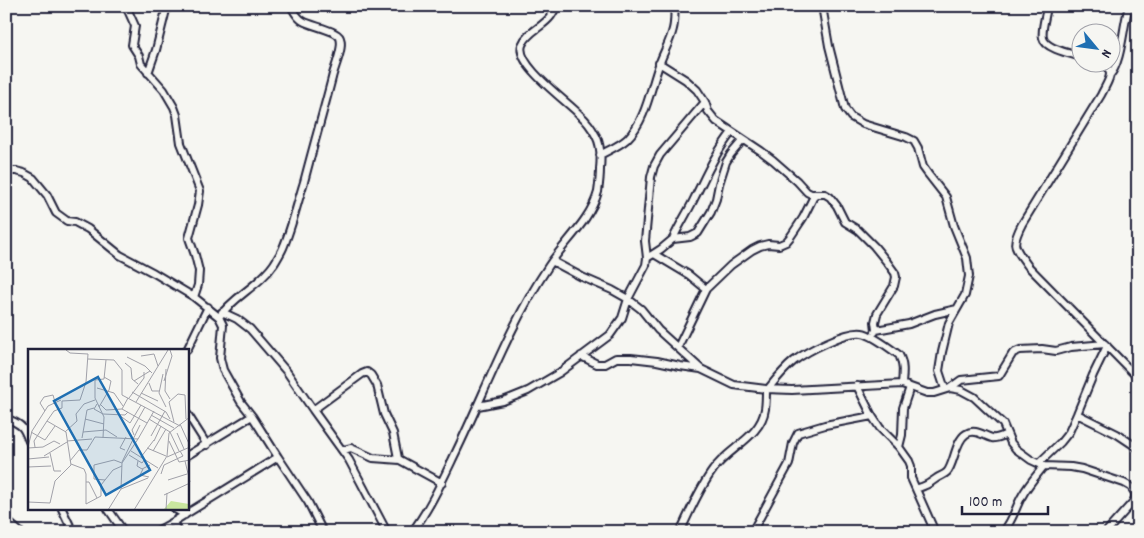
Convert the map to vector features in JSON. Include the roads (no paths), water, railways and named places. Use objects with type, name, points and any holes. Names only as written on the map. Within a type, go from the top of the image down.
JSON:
[{"type":"street","points":[[126,6],[135,26],[132,45],[141,64],[164,90],[174,107],[181,143],[200,191],[189,238],[199,271],[194,297]]},
{"type":"street","points":[[148,73],[167,6]]},
{"type":"street","points":[[220,314],[232,301],[252,288],[265,275],[283,249],[340,52],[341,39],[339,35],[300,20],[291,6]]},
{"type":"street","points":[[412,532],[442,483],[534,289],[552,261],[584,219],[598,191],[600,155],[597,138],[590,125],[541,80],[525,61],[521,52],[526,38],[550,17],[557,6]]},
{"type":"street","points":[[600,155],[627,138],[640,122],[671,37],[674,27],[675,6]]},
{"type":"street","points":[[822,6],[829,46],[845,109],[851,117],[863,124],[906,137],[914,142],[918,148],[923,167],[946,197],[954,226],[967,258],[969,276],[965,295],[949,323],[939,371],[948,388]]},
{"type":"street","points":[[1047,6],[1043,30],[1045,43],[1051,48],[1072,54]]},
{"type":"street","points":[[1129,6],[1120,51],[1113,72],[1101,95],[1022,224],[1014,243],[1028,266],[1138,378]]},
{"type":"street","points":[[660,63],[686,80],[696,90],[716,122],[773,160],[807,192],[811,194],[825,194],[830,197],[845,222],[858,230],[874,246],[896,277],[894,286],[877,314],[876,330]]},
{"type":"street","points":[[478,406],[503,401],[528,391],[559,373],[610,335],[622,318],[628,299],[646,265],[645,240],[651,177],[654,166],[660,155],[705,102]]},
{"type":"street","points":[[647,258],[672,239],[694,200],[710,165],[732,132]]},
{"type":"street","points":[[672,239],[690,237],[698,233],[702,228],[716,199],[726,162],[743,140]]},
{"type":"street","points":[[6,171],[24,173],[32,178],[47,195],[56,213],[68,221],[75,222],[88,229],[120,255],[154,273],[220,314],[237,319],[250,328],[287,372],[350,460],[387,532]]},
{"type":"street","points":[[678,347],[706,289],[731,265],[752,250],[768,244],[779,246],[786,242],[803,218],[815,194]]},
{"type":"street","points":[[654,254],[689,275],[706,289]]},
{"type":"street","points":[[552,261],[628,299],[641,309],[658,330],[702,369]]},
{"type":"street","points":[[187,349],[208,307]]},
{"type":"street","points":[[870,336],[876,330],[909,324],[935,314],[957,309]]},
{"type":"street","points":[[220,314],[223,325],[220,358],[223,370],[241,402],[308,502],[321,531]]},
{"type":"street","points":[[680,532],[694,501],[714,468],[755,431],[763,418],[767,389],[781,372],[795,360],[830,341],[852,334],[863,333],[899,355],[903,368],[902,384]]},
{"type":"street","points":[[581,356],[597,364],[605,364],[616,358],[657,360],[702,369],[734,384],[767,389],[792,390],[902,384],[927,393],[934,393],[948,388],[961,380],[999,376],[1013,353],[1020,350],[1042,349],[1056,351],[1071,347],[1106,345]]},
{"type":"street","points":[[1003,532],[1011,521],[1021,497],[1041,465],[1069,432],[1106,345]]},
{"type":"street","points":[[313,410],[367,372],[378,385],[384,414],[393,433],[400,460]]},
{"type":"street","points":[[857,386],[880,428],[899,447],[909,461],[911,478],[935,532]]},
{"type":"street","points":[[899,447],[902,435],[903,408],[910,386]]},
{"type":"street","points":[[948,388],[961,390],[974,397],[1003,424],[1011,443],[1016,449],[1031,460],[1041,465],[1082,468],[1131,487],[1135,493],[1133,502],[1106,532]]},
{"type":"street","points":[[1077,414],[1117,434],[1138,448]]},
{"type":"street","points":[[189,416],[207,444]]},
{"type":"street","points":[[189,454],[252,416]]},
{"type":"street","points":[[752,532],[789,464],[793,444],[798,433],[825,425],[872,416]]},
{"type":"street","points":[[6,422],[10,420],[19,424],[28,439]]},
{"type":"street","points":[[916,489],[929,485],[935,479],[948,472],[956,449],[966,433],[972,431],[984,434],[990,438],[997,438],[1007,434]]},
{"type":"street","points":[[342,450],[351,448],[373,458],[400,460],[442,483]]},
{"type":"street","points":[[155,532],[278,457]]},
{"type":"street","points":[[62,510],[73,532]]},
{"type":"street","points":[[109,510],[124,532]]},
{"type":"street","points":[[177,510],[185,515]]},
{"type":"street","points":[[6,520],[20,532]]},
{"type":"street","points":[[173,522],[178,532]]}]
